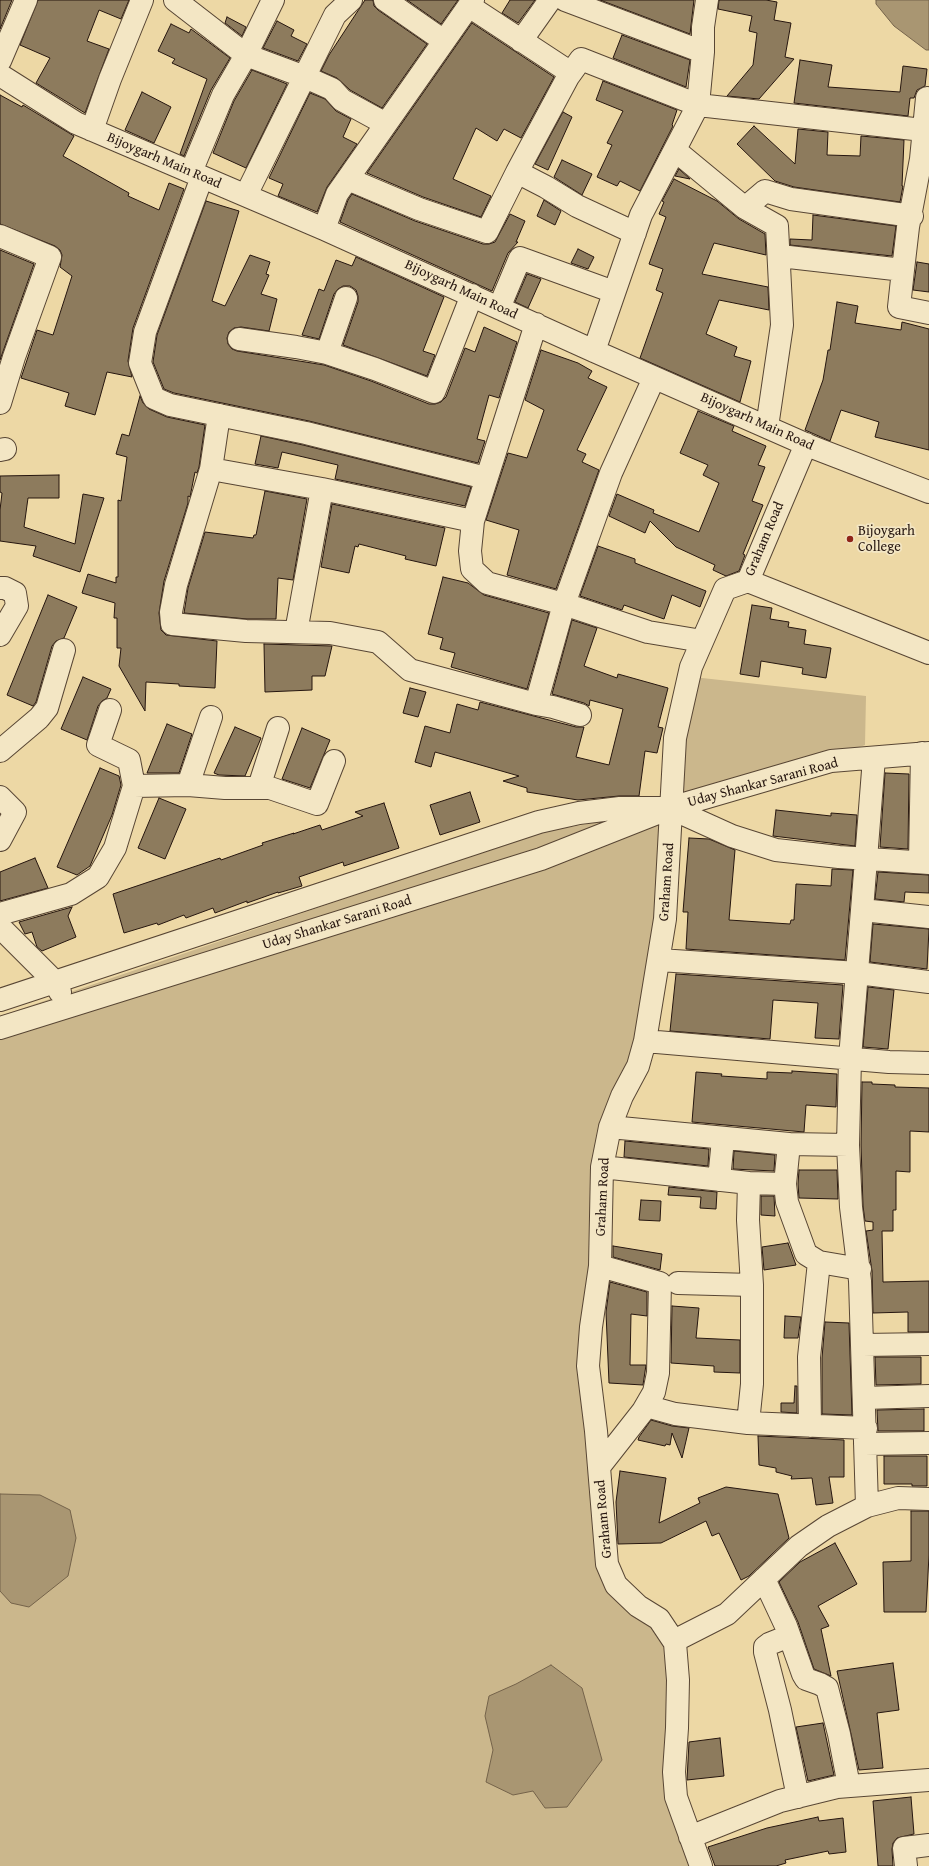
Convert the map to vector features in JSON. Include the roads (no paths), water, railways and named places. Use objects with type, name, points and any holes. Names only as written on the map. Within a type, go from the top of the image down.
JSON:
[{"type":"street","points":[[0,61],[26,0]]},
{"type":"street","points":[[92,130],[110,79],[142,0]]},
{"type":"street","points":[[175,0],[246,55],[305,77],[332,89],[342,100],[386,124]]},
{"type":"street","points":[[273,0],[246,55],[223,95],[145,332],[140,363],[154,398],[170,405],[306,433],[486,478]]},
{"type":"street","points":[[246,195],[335,15],[351,0]]},
{"type":"street","points":[[385,0],[444,41]]},
{"type":"street","points":[[521,41],[550,0]]},
{"type":"street","points":[[565,0],[703,52]]},
{"type":"street","points":[[594,351],[641,215],[676,151],[698,105],[703,52],[703,27],[707,0]]},
{"type":"street","points":[[324,229],[337,194],[471,3],[521,41],[571,73]]},
{"type":"street","points":[[348,179],[419,209],[487,232],[516,172],[571,73],[581,59],[698,105],[923,130]]},
{"type":"street","name":"Bijoygarh Main Road","points":[[0,75],[76,123],[324,229],[654,378],[806,444],[928,485]]},
{"type":"street","points":[[927,98],[921,159],[912,216],[908,227],[899,308],[929,313]]},
{"type":"street","points":[[676,151],[745,208],[777,226],[780,256],[782,325],[767,427]]},
{"type":"street","points":[[516,172],[546,187],[577,206],[635,233]]},
{"type":"street","points":[[745,208],[765,191],[791,199],[912,216]]},
{"type":"street","points":[[0,236],[50,257],[7,355],[0,403]]},
{"type":"street","points":[[780,256],[904,270]]},
{"type":"street","points":[[499,308],[520,258],[614,292]]},
{"type":"street","points":[[238,339],[327,353],[375,369],[434,392],[472,295]]},
{"type":"street","points":[[327,353],[346,298]]},
{"type":"street","points":[[536,324],[473,522],[470,551],[472,569],[487,584],[564,604],[648,632],[702,641]]},
{"type":"street","points":[[536,704],[564,604],[611,473],[654,378]]},
{"type":"street","points":[[219,415],[211,469],[176,585],[171,612],[172,624],[246,631],[330,633],[378,642],[410,670],[536,704],[553,706],[580,715]]},
{"type":"street","name":"Graham Road","points":[[701,1866],[676,1797],[674,1772],[678,1680],[674,1641],[659,1619],[638,1606],[616,1585],[607,1564],[599,1467],[588,1366],[590,1327],[600,1266],[602,1167],[610,1126],[622,1096],[638,1066],[645,1041],[659,960],[665,919],[674,738],[691,667],[725,589],[748,581],[806,444]]},
{"type":"street","points":[[211,469],[322,489],[473,522]]},
{"type":"street","points":[[296,632],[322,489]]},
{"type":"street","points":[[748,581],[929,653]]},
{"type":"street","points":[[0,588],[5,588],[15,593],[17,606],[0,635]]},
{"type":"street","points":[[0,751],[39,718],[47,708],[64,650]]},
{"type":"street","points":[[0,914],[71,894],[98,878],[115,848],[134,786],[128,760],[98,745],[110,710]]},
{"type":"street","points":[[188,785],[211,717]]},
{"type":"street","points":[[259,787],[278,728]]},
{"type":"street","points":[[670,808],[732,836],[776,850],[924,863],[926,753]]},
{"type":"street","name":"Uday Shankar Sarani Road","points":[[0,1028],[541,860],[670,808],[831,762],[926,753]]},
{"type":"street","points":[[867,1506],[860,1269],[851,1206],[848,1145],[850,1058],[874,758]]},
{"type":"street","points":[[134,786],[188,785],[225,788],[270,788],[317,804],[334,760]]},
{"type":"street","points":[[0,798],[16,812],[0,840]]},
{"type":"street","name":"Uday Shankar Sarani Road","points":[[0,1000],[539,822],[579,813],[613,809],[670,808]]},
{"type":"street","points":[[862,910],[929,917]]},
{"type":"street","points":[[0,927],[54,981],[67,1006]]},
{"type":"street","points":[[659,960],[858,973],[929,982]]},
{"type":"street","points":[[645,1041],[929,1063]]},
{"type":"street","points":[[610,1126],[723,1139],[789,1144],[848,1145]]},
{"type":"street","points":[[719,1180],[723,1139]]},
{"type":"street","points":[[789,1144],[785,1184],[787,1202],[806,1254],[819,1262],[860,1269]]},
{"type":"street","points":[[602,1167],[748,1183],[785,1184]]},
{"type":"street","points":[[748,1183],[748,1220],[752,1285],[752,1384],[748,1423]]},
{"type":"street","points":[[810,1426],[809,1357],[819,1262]]},
{"type":"street","points":[[599,1467],[646,1406],[654,1392],[658,1373],[660,1283],[600,1266]]},
{"type":"street","points":[[678,1283],[752,1285]]},
{"type":"street","points":[[863,1345],[929,1344]]},
{"type":"street","points":[[865,1398],[929,1396]]},
{"type":"street","points":[[646,1406],[674,1414],[748,1423],[810,1426],[866,1436],[929,1443]]},
{"type":"street","points":[[674,1641],[727,1614],[799,1546],[828,1526],[867,1506],[898,1498],[929,1499]]},
{"type":"street","points":[[764,1579],[806,1679],[827,1688],[839,1734],[849,1786]]},
{"type":"street","points":[[789,1636],[769,1644],[766,1647],[765,1652],[780,1710],[798,1797]]},
{"type":"street","points":[[690,1837],[780,1801],[837,1787],[929,1780]]},
{"type":"street","points":[[906,1866],[904,1848],[929,1845]]},
{"type":"place","name":"Bijoygarh College","points":[[850,539]]}]
